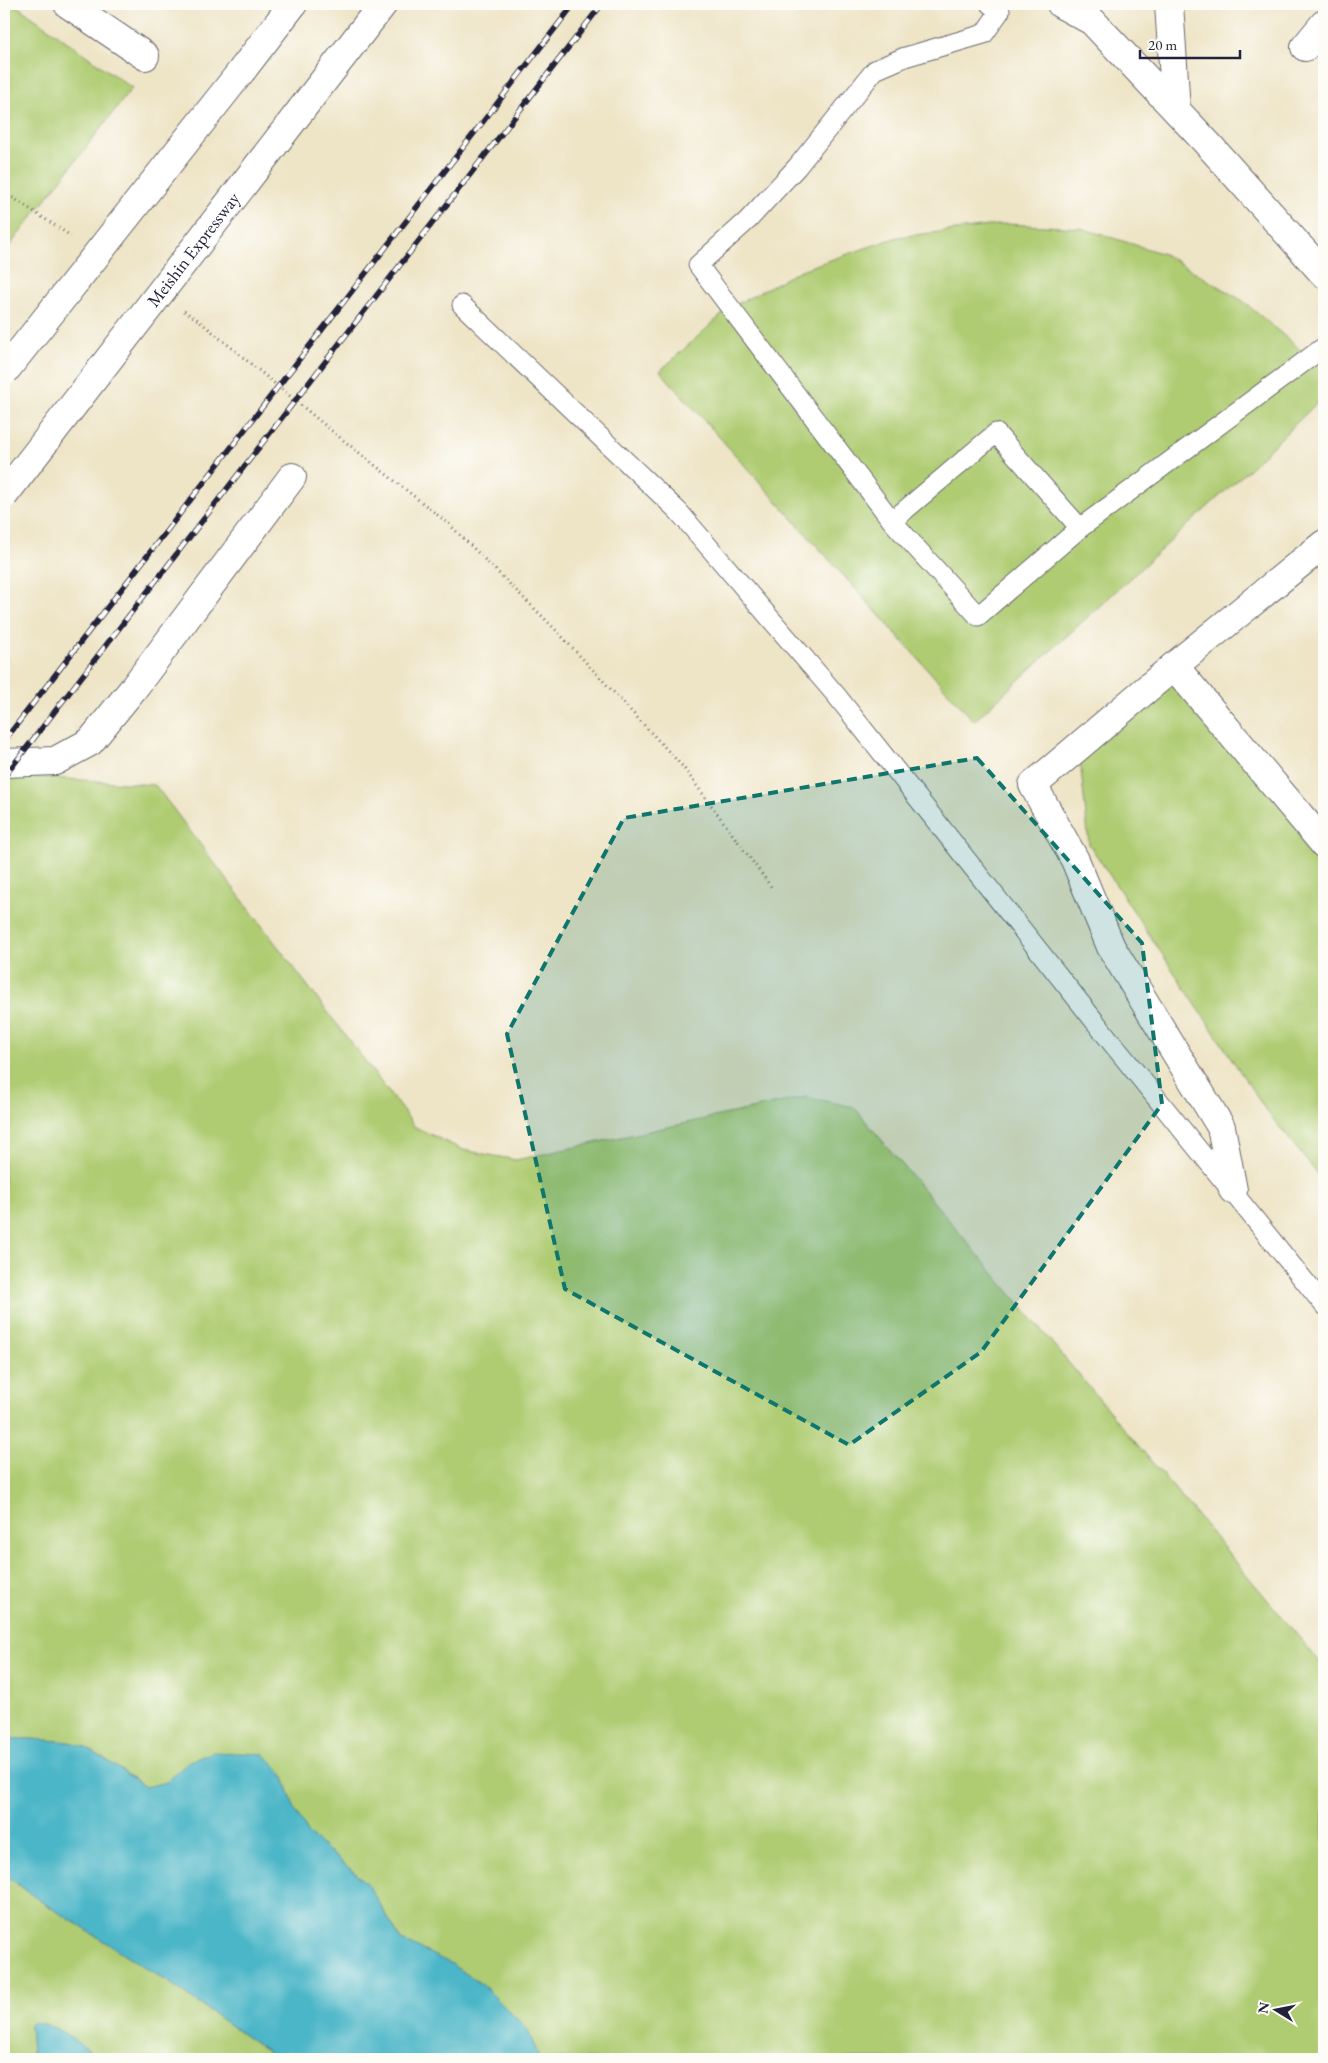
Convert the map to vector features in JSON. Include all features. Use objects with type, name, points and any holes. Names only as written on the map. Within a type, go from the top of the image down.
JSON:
[{"type":"main road","points":[[68,4],[145,56]]},
{"type":"main road","points":[[4,372],[293,4]]},
{"type":"main road","name":"Meishin Expressway","points":[[4,495],[383,4]]},
{"type":"main road","points":[[1062,4],[1092,21],[1176,110],[1324,274]]},
{"type":"main road","points":[[1169,4],[1176,110]]},
{"type":"main road","points":[[4,763],[55,761],[90,742],[133,689],[292,477]]},
{"type":"main road","points":[[1233,1190],[1222,1127],[1111,947],[1075,860],[1033,785],[1174,666],[1324,544]]},
{"type":"main road","points":[[1174,666],[1324,844]]},
{"type":"lane","points":[[990,4],[1000,11],[984,34],[905,57],[875,70],[797,167],[748,220],[698,265],[892,521],[978,616],[1080,528],[1324,347]]},
{"type":"lane","points":[[462,305],[678,511],[836,695],[1112,1043],[1233,1190],[1324,1305]]},
{"type":"lane","points":[[892,521],[996,433],[1080,528]]},
{"type":"path","points":[[4,192],[76,240]]},
{"type":"path","points":[[182,310],[198,320],[338,436],[449,524],[554,628],[683,767],[772,888]]},
{"type":"highlighted area","points":[[977,758],[1142,943],[1162,1104],[981,1352],[849,1445],[565,1289],[507,1034],[624,818]]},
{"type":"green space","points":[[4,4],[14,4],[132,88],[4,253]]},
{"type":"green space","points":[[1006,224],[1081,228],[1164,254],[1243,301],[1324,370],[1324,396],[1247,471],[974,721],[660,371],[728,309],[801,270],[898,237]]},
{"type":"green space","points":[[1173,679],[1324,859],[1324,1182],[1265,1109],[1089,844],[1080,760]]},
{"type":"green space","points":[[22,776],[155,785],[415,1127],[463,1150],[516,1160],[806,1097],[854,1107],[1324,1667],[1324,2059],[540,2059],[527,2029],[401,1940],[367,1883],[309,1834],[295,1810],[283,1774],[188,1762],[167,1782],[145,1787],[103,1758],[77,1744],[52,1740],[4,1739],[4,778]]},
{"type":"green space","points":[[4,1874],[39,1900],[173,1985],[278,2059],[100,2059],[60,2031],[43,2023],[30,2025],[32,2053],[29,2059],[4,2059]]},
{"type":"water","points":[[4,1739],[52,1740],[77,1744],[103,1758],[145,1787],[167,1782],[188,1762],[213,1752],[264,1754],[283,1774],[295,1810],[309,1834],[367,1883],[401,1940],[452,1964],[484,1986],[527,2029],[540,2059],[278,2059],[173,1985],[39,1900],[4,1874]]},
{"type":"water","points":[[33,2022],[60,2031],[100,2059],[29,2059],[32,2053],[30,2025]]},
{"type":"railway","points":[[4,741],[574,4]]},
{"type":"railway","points":[[4,777],[602,4]]}]
